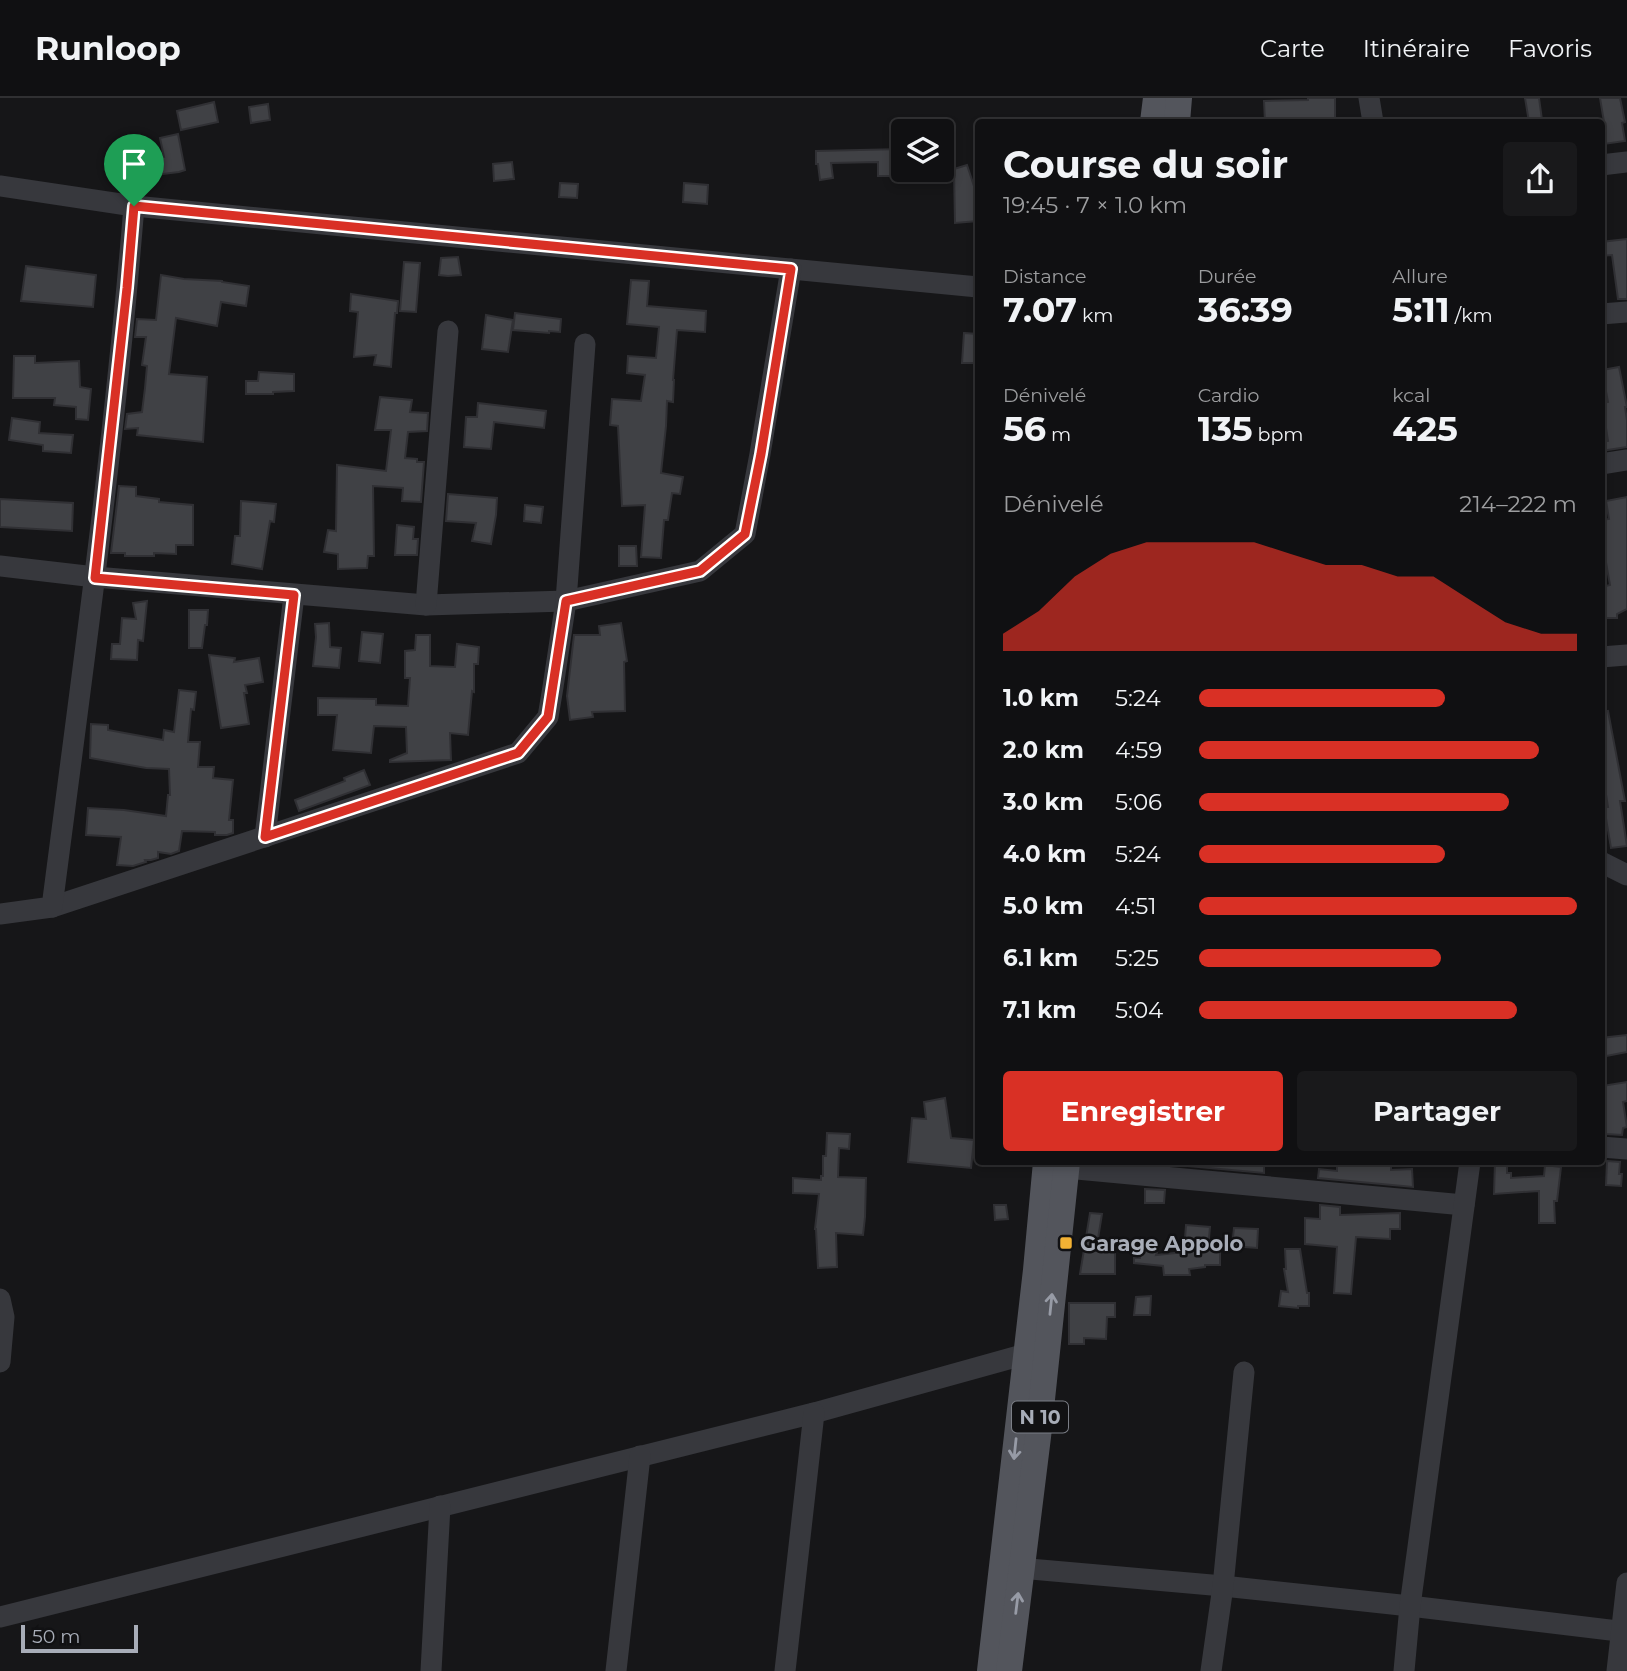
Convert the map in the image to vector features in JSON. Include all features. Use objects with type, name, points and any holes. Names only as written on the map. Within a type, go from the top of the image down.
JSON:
[{"type":"main road","points":[[1153,119],[1156,98]]},
{"type":"main road","points":[[1177,119],[1179,98]]},
{"type":"main road","name":"N 10","points":[[990,1671],[1011,1567],[1060,1165]]},
{"type":"main road","name":"N 10","points":[[1009,1671],[1011,1567]]},
{"type":"street","points":[[1369,98],[1372,119]]},
{"type":"street","points":[[1605,165],[1627,162]]},
{"type":"street","points":[[0,186],[134,206],[975,287]]},
{"type":"street","points":[[52,907],[95,578],[134,206]]},
{"type":"street","points":[[0,566],[95,578],[426,605],[566,601],[700,571],[745,534],[791,269]]},
{"type":"street","points":[[1605,314],[1627,312]]},
{"type":"street","points":[[426,605],[448,331]]},
{"type":"street","points":[[0,914],[52,907],[518,753],[548,717],[566,601],[585,344]]},
{"type":"street","points":[[1605,463],[1627,460]]},
{"type":"street","points":[[265,837],[294,595]]},
{"type":"street","points":[[1605,657],[1627,655]]},
{"type":"street","points":[[1605,864],[1627,875]]},
{"type":"street","points":[[1605,1147],[1627,1149]]},
{"type":"street","points":[[1070,1165],[1464,1205]]},
{"type":"street","points":[[1404,1671],[1410,1606],[1470,1165]]},
{"type":"street","points":[[0,1362],[1,1311]]},
{"type":"street","points":[[0,1617],[1036,1355]]},
{"type":"street","points":[[1211,1671],[1223,1586],[1244,1372]]},
{"type":"street","points":[[785,1671],[814,1413]]},
{"type":"street","points":[[616,1671],[640,1456]]},
{"type":"street","points":[[431,1671],[440,1506]]},
{"type":"street","points":[[1011,1567],[1223,1586],[1624,1631]]},
{"type":"street","points":[[1616,1671],[1624,1631],[1627,1583]]},
{"type":"building","points":[[1335,98],[1335,119],[1265,119],[1264,101]]},
{"type":"building","points":[[1525,98],[1539,98],[1542,119],[1528,119]]},
{"type":"building","points":[[1600,98],[1620,98],[1625,122],[1622,123],[1625,141],[1605,144]]},
{"type":"building","points":[[214,102],[218,122],[181,130],[177,111]]},
{"type":"building","points":[[268,104],[270,120],[251,123],[249,107]]},
{"type":"building","points":[[178,134],[185,170],[155,175],[152,159],[164,157],[160,138]]},
{"type":"building","points":[[891,149],[891,176],[878,176],[878,162],[831,163],[833,178],[820,180],[816,151]]},
{"type":"building","points":[[512,162],[514,179],[494,181],[493,164]]},
{"type":"building","points":[[967,165],[975,189],[975,221],[955,223],[954,169]]},
{"type":"building","points":[[560,183],[578,184],[577,198],[559,197]]},
{"type":"building","points":[[684,183],[708,185],[707,204],[683,202]]},
{"type":"building","points":[[1627,239],[1627,299],[1618,299],[1612,255],[1605,256],[1605,242]]},
{"type":"building","points":[[458,257],[461,275],[439,275],[441,258]]},
{"type":"building","points":[[404,262],[420,263],[416,312],[400,311]]},
{"type":"building","points":[[26,266],[96,275],[93,307],[21,301]]},
{"type":"building","points":[[161,275],[249,286],[246,306],[221,302],[217,326],[176,318],[169,374],[207,377],[203,442],[137,435],[138,428],[125,429],[127,414],[142,412],[145,388],[147,366],[142,365],[146,337],[135,337],[137,319],[156,320]]},
{"type":"building","points":[[631,280],[649,281],[647,306],[706,311],[705,332],[677,330],[673,402],[667,401],[661,473],[683,477],[680,494],[672,493],[668,520],[664,520],[661,558],[641,557],[645,505],[622,506],[618,426],[610,425],[612,399],[641,401],[645,375],[627,373],[628,356],[656,358],[659,327],[627,324]]},
{"type":"building","points":[[351,294],[398,301],[391,367],[374,365],[376,355],[354,357],[358,312],[350,311]]},
{"type":"building","points":[[515,313],[561,319],[560,332],[513,330]]},
{"type":"building","points":[[486,315],[513,320],[508,352],[482,349]]},
{"type":"building","points":[[964,333],[975,334],[975,363],[962,363]]},
{"type":"building","points":[[14,356],[35,356],[35,363],[79,361],[80,387],[91,389],[88,420],[76,419],[76,407],[54,405],[55,398],[13,398]]},
{"type":"building","points":[[1619,367],[1627,407],[1627,447],[1605,450],[1605,441],[1608,441],[1605,402],[1608,402],[1605,369]]},
{"type":"building","points":[[259,372],[294,374],[294,391],[246,394],[246,381],[258,381]]},
{"type":"building","points":[[380,397],[412,400],[410,412],[428,413],[427,431],[408,432],[405,458],[424,462],[421,502],[402,501],[403,488],[373,486],[374,556],[368,556],[367,568],[338,569],[338,554],[324,552],[328,530],[336,531],[337,465],[386,471],[391,430],[375,430]]},
{"type":"building","points":[[478,403],[546,411],[544,428],[494,422],[491,449],[464,447],[466,417],[477,417]]},
{"type":"building","points":[[12,418],[40,422],[39,433],[73,435],[71,453],[43,451],[43,445],[9,440]]},
{"type":"building","points":[[119,486],[136,487],[136,496],[159,499],[159,502],[193,505],[193,545],[176,545],[176,554],[125,556],[125,553],[111,553]]},
{"type":"building","points":[[448,494],[497,498],[491,544],[472,541],[476,523],[446,521]]},
{"type":"building","points":[[1627,497],[1627,609],[1617,614],[1617,618],[1605,618],[1605,586],[1610,585],[1605,557],[1605,520],[1609,519],[1606,501]]},
{"type":"building","points":[[0,499],[73,503],[72,531],[0,527]]},
{"type":"building","points":[[241,501],[276,504],[274,522],[270,521],[262,569],[232,564],[235,536],[240,536]]},
{"type":"building","points":[[525,505],[543,507],[541,523],[524,521]]},
{"type":"building","points":[[397,525],[414,527],[413,539],[418,539],[417,555],[395,555]]},
{"type":"building","points":[[619,546],[636,546],[637,566],[619,566]]},
{"type":"building","points":[[147,601],[143,641],[138,640],[137,660],[111,659],[112,644],[120,644],[122,618],[136,619],[133,603]]},
{"type":"building","points":[[189,610],[208,610],[202,648],[189,648]]},
{"type":"building","points":[[329,623],[330,647],[341,648],[339,668],[313,666],[315,624]]},
{"type":"building","points":[[621,623],[627,661],[624,662],[625,711],[592,712],[593,717],[570,720],[567,696],[574,635],[600,635],[599,626]]},
{"type":"building","points":[[362,632],[383,634],[380,663],[359,661]]},
{"type":"building","points":[[416,635],[430,635],[430,666],[455,667],[457,644],[479,647],[478,664],[474,664],[474,692],[472,691],[468,735],[450,733],[451,760],[390,762],[407,753],[406,727],[374,726],[371,753],[333,750],[337,715],[318,715],[318,698],[376,699],[376,705],[408,706],[410,678],[405,678],[405,651],[415,650]]},
{"type":"building","points":[[209,655],[235,658],[234,662],[259,658],[263,682],[245,685],[249,724],[221,728]]},
{"type":"building","points":[[179,690],[196,692],[194,710],[191,709],[188,742],[200,742],[198,767],[214,767],[213,778],[233,780],[229,820],[233,820],[233,833],[215,835],[215,832],[182,831],[179,851],[171,854],[158,852],[158,858],[133,866],[117,865],[121,837],[86,835],[88,808],[166,816],[170,795],[169,769],[146,768],[90,758],[91,724],[108,725],[108,730],[163,740],[164,730],[174,732]]},
{"type":"building","points":[[1605,711],[1608,711],[1625,801],[1620,801],[1627,846],[1611,848],[1605,813],[1605,807],[1608,807],[1605,789]]},
{"type":"building","points":[[364,770],[370,785],[299,811],[295,800],[345,781],[344,778]]},
{"type":"building","points":[[1627,1035],[1627,1052],[1605,1056],[1605,1038]]},
{"type":"building","points":[[1627,1082],[1627,1101],[1623,1102],[1627,1127],[1623,1128],[1622,1135],[1606,1134],[1605,1086]]},
{"type":"building","points":[[945,1098],[951,1138],[974,1140],[971,1168],[908,1162],[912,1118],[926,1119],[924,1102]]},
{"type":"building","points":[[827,1133],[850,1134],[849,1149],[839,1148],[838,1177],[866,1178],[865,1217],[863,1235],[836,1233],[837,1267],[818,1268],[815,1229],[819,1194],[793,1193],[793,1178],[821,1180]]},
{"type":"building","points":[[1607,1161],[1620,1162],[1621,1186],[1606,1185]]},
{"type":"building","points":[[1176,1165],[1264,1165],[1264,1173]]},
{"type":"building","points":[[1337,1165],[1391,1165],[1391,1170],[1412,1169],[1413,1187],[1318,1178],[1319,1169],[1337,1171]]},
{"type":"building","points":[[1495,1165],[1507,1165],[1507,1173],[1511,1173],[1511,1178],[1544,1176],[1545,1165],[1561,1167],[1557,1201],[1554,1201],[1555,1223],[1539,1223],[1539,1191],[1494,1194]]},
{"type":"building","points":[[1145,1189],[1165,1190],[1164,1203],[1145,1203]]},
{"type":"building","points":[[994,1205],[1006,1205],[1008,1219],[995,1220]]},
{"type":"building","points":[[1320,1205],[1340,1207],[1340,1215],[1400,1213],[1400,1229],[1390,1229],[1390,1239],[1356,1237],[1351,1294],[1334,1293],[1337,1247],[1305,1244],[1305,1218],[1320,1219]]},
{"type":"building","points":[[1090,1213],[1102,1214],[1096,1251],[1115,1251],[1115,1274],[1080,1274]]},
{"type":"building","points":[[1186,1225],[1210,1227],[1208,1249],[1220,1249],[1220,1265],[1189,1269],[1190,1275],[1164,1275],[1163,1266],[1134,1263],[1134,1258],[1140,1258],[1140,1250],[1157,1252],[1156,1255],[1184,1252]]},
{"type":"building","points":[[1234,1228],[1258,1229],[1257,1248],[1232,1246]]},
{"type":"building","points":[[1285,1249],[1300,1249],[1309,1306],[1279,1306],[1281,1291],[1288,1292],[1284,1269]]},
{"type":"building","points":[[1151,1296],[1150,1315],[1134,1315],[1136,1297]]},
{"type":"building","points":[[1069,1303],[1115,1303],[1115,1317],[1107,1317],[1106,1339],[1084,1338],[1084,1344],[1069,1344]]},
{"type":"place","name":"Garage Appolo","points":[[1066,1243]]},
{"type":"route","points":[[134,206],[791,269],[745,534],[700,571],[566,601],[548,717],[518,753],[265,837],[294,595],[95,578],[134,206]]}]
